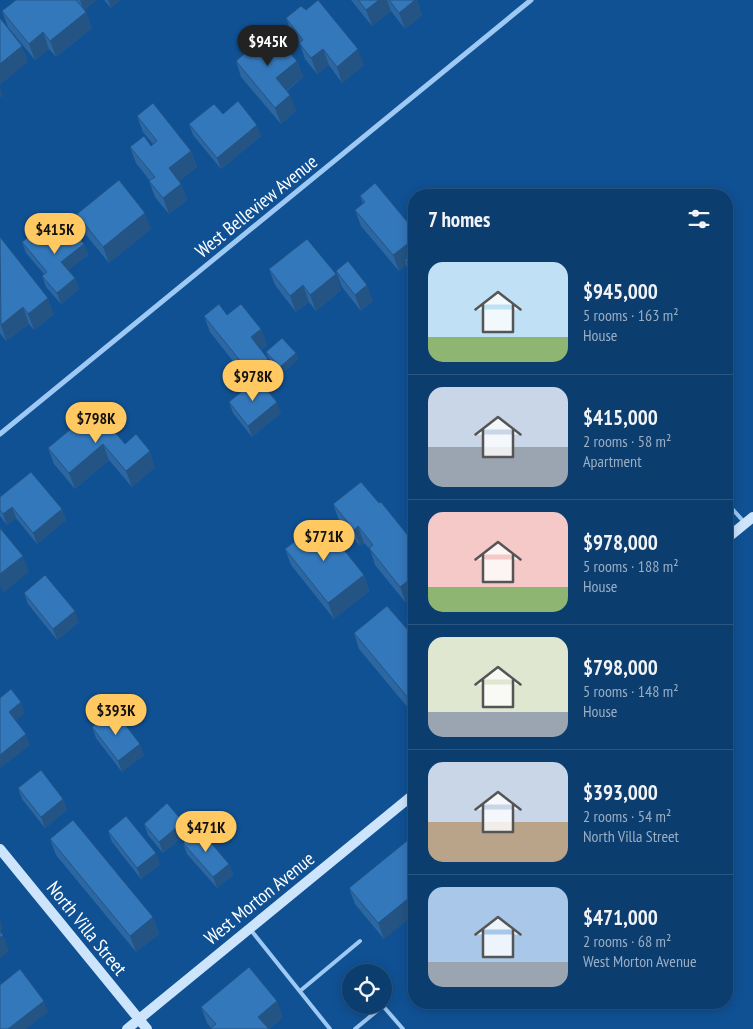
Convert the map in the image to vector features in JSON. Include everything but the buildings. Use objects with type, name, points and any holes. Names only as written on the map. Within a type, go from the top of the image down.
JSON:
[{"type":"main road","points":[[733,533],[749,520]]},
{"type":"main road","name":"West Morton Avenue","points":[[127,1029],[408,799]]},
{"type":"main road","name":"North Villa Street","points":[[0,849],[146,1029]]},
{"type":"street","name":"West Belleview Avenue","points":[[0,434],[531,0]]},
{"type":"lane","points":[[733,507],[749,520]]},
{"type":"lane","points":[[250,929],[330,1029]]},
{"type":"lane","points":[[300,991],[360,941]]},
{"type":"lane","points":[[355,1029],[383,1006],[402,1029]]}]
